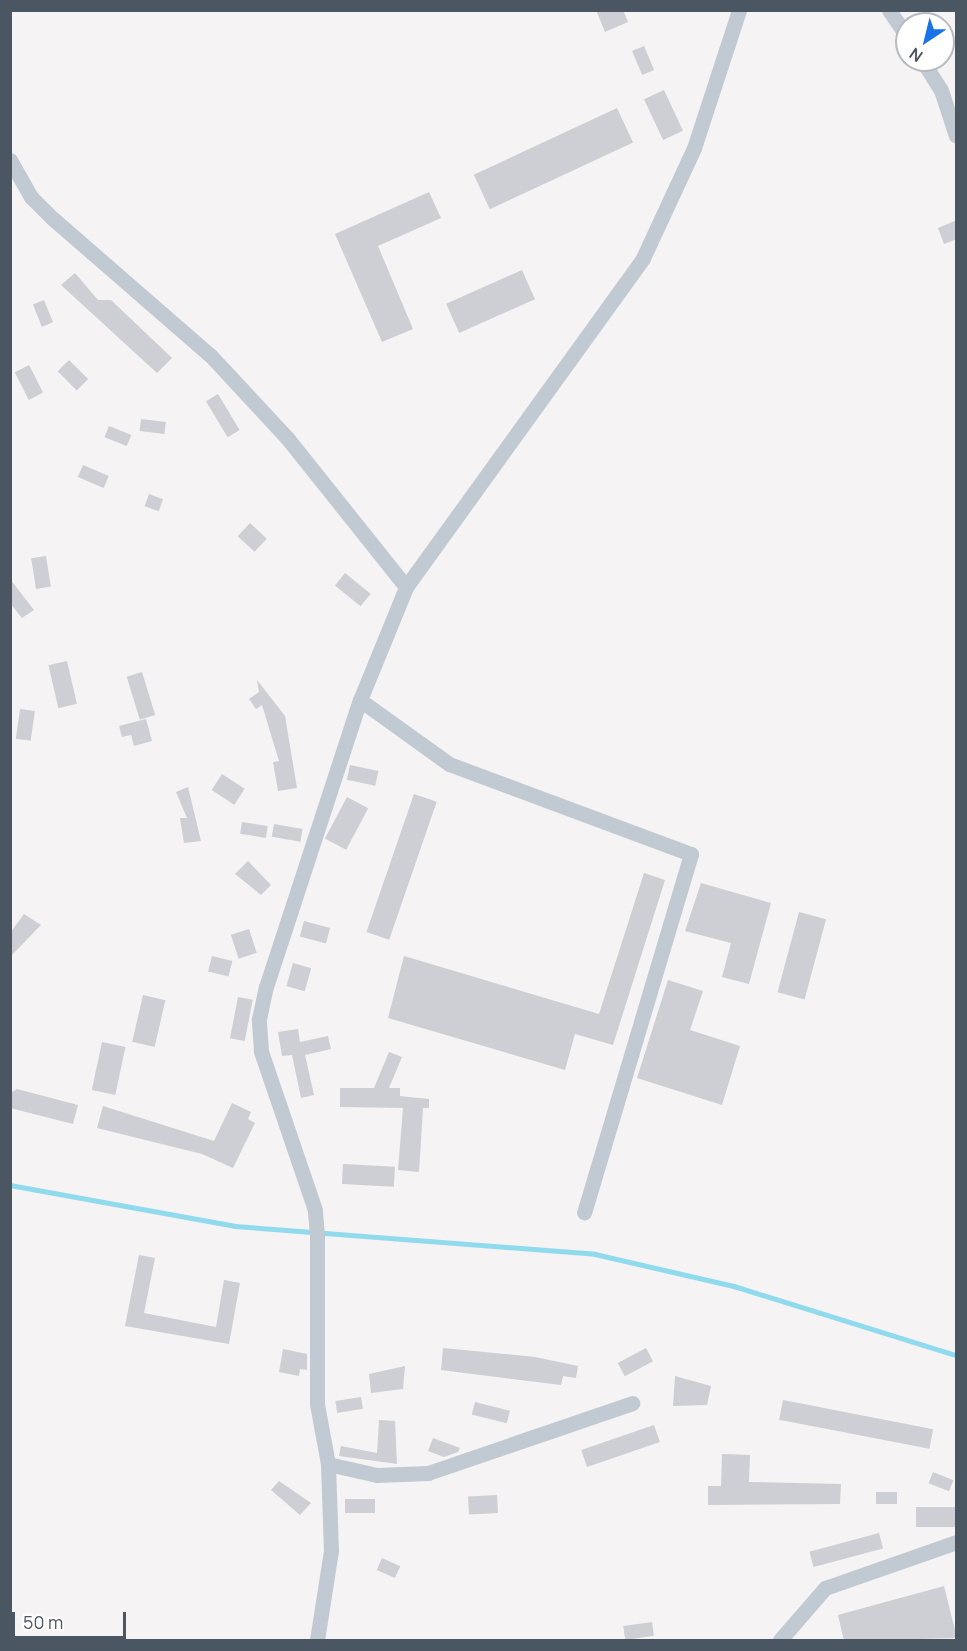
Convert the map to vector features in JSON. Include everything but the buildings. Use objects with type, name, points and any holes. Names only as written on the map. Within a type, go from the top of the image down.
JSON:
[{"type":"street","points":[[317,1641],[331,1551],[328,1464],[317,1404],[315,1210],[261,1052],[259,1019],[360,700],[406,587],[643,258],[694,148],[739,10]]},
{"type":"street","points":[[930,72],[941,90],[957,136]]},
{"type":"street","points":[[10,160],[31,197],[51,217],[211,356],[281,431],[406,587]]},
{"type":"street","points":[[360,700],[449,764],[691,854],[584,1212]]},
{"type":"street","points":[[328,1464],[377,1475],[428,1473],[632,1403]]},
{"type":"street","points":[[780,1641],[825,1588],[957,1542]]},
{"type":"waterway","points":[[10,1185],[235,1226],[595,1254],[734,1286],[956,1355]]}]
